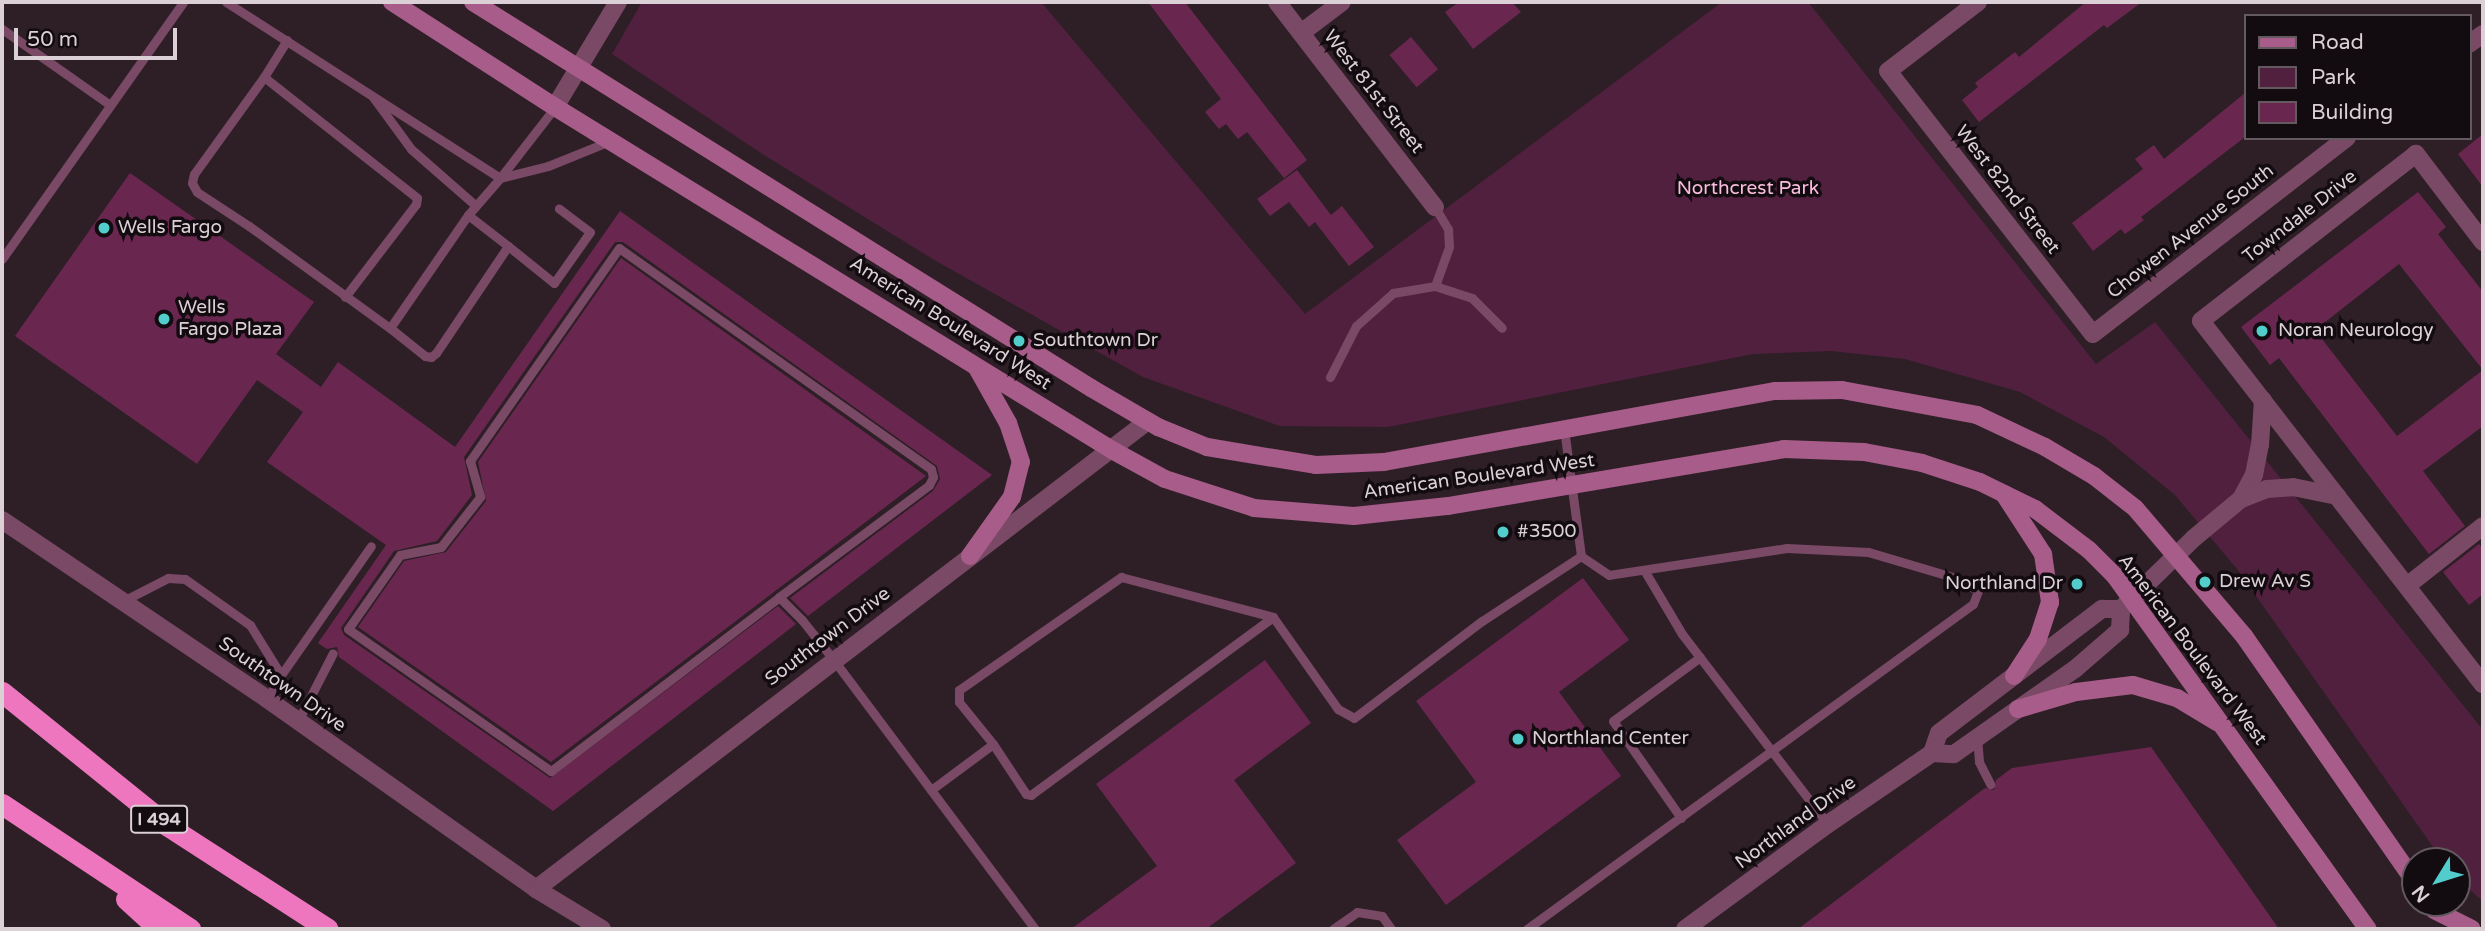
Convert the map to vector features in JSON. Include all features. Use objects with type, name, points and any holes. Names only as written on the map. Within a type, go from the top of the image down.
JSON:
[{"type":"highway","name":"I 494","points":[[2,692],[168,826],[328,929]]},
{"type":"highway","points":[[2,804],[190,929]]},
{"type":"highway","points":[[74,850],[159,929]]},
{"type":"main road","name":"American Boulevard West","points":[[391,2],[555,107],[1111,450],[1165,479],[1254,508],[1354,516],[1448,506],[1784,449],[1864,452],[1922,463],[1980,482],[2035,509],[2089,550],[2224,726],[2368,929]]},
{"type":"main road","name":"American Boulevard West","points":[[473,2],[1147,421],[1207,447],[1316,465],[1384,462],[1775,391],[1842,390],[1910,400],[1977,415],[2045,447],[2094,476],[2135,508],[2177,554],[2244,636],[2401,862]]},
{"type":"main road","points":[[970,555],[1012,497],[1021,461],[1008,423],[976,365]]},
{"type":"main road","points":[[2004,494],[2043,554],[2050,602],[2038,639],[2014,676]]},
{"type":"main road","points":[[2018,709],[2076,692],[2133,685],[2177,698],[2224,726]]},
{"type":"main road","points":[[2353,907],[2357,929]]},
{"type":"main road","points":[[2450,917],[2472,929]]},
{"type":"street","points":[[555,107],[618,2]]},
{"type":"street","name":"West 81st Street","points":[[1277,2],[1435,207]]},
{"type":"street","points":[[1301,33],[1342,2]]},
{"type":"street","name":"West 82nd Street","points":[[1979,2],[1888,71],[2093,334]]},
{"type":"street","name":"Chowen Avenue South","points":[[2093,334],[2344,140]]},
{"type":"street","name":"Towndale Drive","points":[[2483,242],[2416,153],[2201,321],[2483,684]]},
{"type":"street","points":[[2242,499],[2254,475],[2260,445],[2263,400]]},
{"type":"street","name":"Southtown Drive","points":[[536,889],[1147,421]]},
{"type":"street","points":[[2177,554],[2242,499],[2267,489],[2292,487],[2337,496]]},
{"type":"street","name":"Southtown Drive","points":[[2,520],[267,699],[536,889],[602,929]]},
{"type":"street","points":[[2408,585],[2483,526]]},
{"type":"street","name":"Northland Drive","points":[[1932,753],[1954,754],[2075,669],[2120,630],[2128,604],[2177,554]]},
{"type":"street","name":"Northland Drive","points":[[1692,927],[1828,824],[1932,753],[1939,733],[2102,609],[2128,604]]},
{"type":"lane","points":[[2,259],[183,2]]},
{"type":"lane","points":[[226,2],[499,178],[548,166],[611,141]]},
{"type":"lane","points":[[2,29],[110,105]]},
{"type":"lane","points":[[288,40],[194,174],[192,183],[197,192],[250,226],[425,356],[431,357],[509,246]]},
{"type":"lane","points":[[264,77],[417,198],[416,204],[345,297]]},
{"type":"lane","points":[[370,93],[411,149],[476,206]]},
{"type":"lane","points":[[390,328],[468,215],[555,107]]},
{"type":"lane","points":[[1435,207],[1448,229],[1449,247],[1435,286]]},
{"type":"lane","points":[[468,215],[554,283],[590,232],[559,209]]},
{"type":"lane","points":[[619,248],[931,469],[933,477],[929,485],[779,597],[551,771],[348,629],[400,555],[442,547],[480,497],[470,461],[619,248]]},
{"type":"lane","points":[[1330,377],[1356,326],[1393,293],[1435,286],[1472,298],[1502,328]]},
{"type":"lane","points":[[1527,929],[1973,604],[1978,590],[1956,579],[1868,552],[1787,548],[1609,575],[1581,556],[1563,428]]},
{"type":"lane","points":[[267,699],[370,546]]},
{"type":"lane","points":[[1273,617],[1037,794],[1026,794],[993,744],[959,702],[959,691],[1121,578],[1273,617],[1338,709],[1354,718],[1482,621],[1581,556]]},
{"type":"lane","points":[[1644,570],[1682,634],[1828,824]]},
{"type":"lane","points":[[122,601],[168,578],[185,579],[250,625],[281,675]]},
{"type":"lane","points":[[779,597],[802,620],[833,659],[1035,929]]},
{"type":"lane","points":[[298,721],[333,653]]},
{"type":"lane","points":[[1681,818],[1614,722],[1700,657]]},
{"type":"lane","points":[[1976,738],[1979,762],[1990,784]]},
{"type":"lane","points":[[931,790],[993,744]]},
{"type":"lane","points":[[1333,929],[1357,912],[1382,916],[1391,929]]},
{"type":"green space","name":"Northcrest Park","points":[[642,2],[1041,2],[1305,314],[1722,2],[1808,2],[2096,364],[2155,322],[2483,730],[2483,901],[2471,891],[2471,847],[2433,847],[2237,569],[2175,495],[2104,437],[2020,392],[1905,359],[1831,351],[1753,354],[1388,427],[1280,426],[1143,377],[936,261],[764,155],[612,54]]},
{"type":"building","points":[[1148,2],[1185,2],[1307,160],[1284,178],[1247,132],[1238,139],[1226,124],[1219,129],[1205,112],[1221,99]]},
{"type":"building","points":[[1459,2],[1512,2],[1521,12],[1473,49],[1445,12]]},
{"type":"building","points":[[2086,2],[2142,2],[2107,28],[2104,25],[1979,122],[1962,100],[1978,87],[1975,83],[2015,52],[2019,57]]},
{"type":"building","points":[[1411,37],[1438,69],[1417,87],[1390,55]]},
{"type":"building","points":[[2244,94],[2244,138],[2141,217],[2144,220],[2125,234],[2121,229],[2093,251],[2072,223],[2143,169],[2135,159],[2154,145],[2164,159]]},
{"type":"building","points":[[2483,134],[2483,187],[2458,154]]},
{"type":"building","points":[[1297,170],[1331,215],[1342,206],[1374,247],[1349,266],[1315,222],[1309,227],[1289,202],[1270,216],[1257,199]]},
{"type":"building","points":[[130,173],[314,302],[276,354],[321,387],[338,362],[455,447],[620,211],[992,475],[808,616],[790,598],[933,491],[940,479],[937,466],[623,242],[615,242],[464,457],[472,495],[437,541],[394,551],[341,628],[344,635],[550,778],[778,606],[796,624],[553,811],[339,657],[337,647],[327,649],[318,643],[386,545],[267,462],[303,412],[257,380],[197,464],[15,336]]},
{"type":"building","points":[[2418,192],[2446,227],[2438,234],[2483,292],[2483,370],[2483,426],[2423,471],[2465,526],[2429,554],[2279,358],[2270,365],[2241,327]],"holes":[[[2399,264],[2483,370],[2397,436],[2315,330]]]},
{"type":"building","points":[[621,258],[926,476],[551,762],[358,627],[404,561],[446,552],[486,501],[478,462]]},
{"type":"building","points":[[2479,544],[2483,549],[2483,594],[2469,605],[2443,572]]},
{"type":"building","name":"Northland Center","points":[[1583,578],[1629,640],[1559,692],[1621,776],[1446,905],[1397,840],[1476,782],[1416,701]]},
{"type":"building","points":[[1265,660],[1311,723],[1234,780],[1296,863],[1206,929],[1071,929],[1157,866],[1096,784]]},
{"type":"building","points":[[2151,747],[2279,929],[1798,929],[1985,788],[1994,790],[1996,780],[2012,768]]},
{"type":"place","name":"Wells Fargo","points":[[104,228]]},
{"type":"place","name":"Wells Fargo Plaza","points":[[164,319]]},
{"type":"place","name":"Noran Neurology","points":[[2262,331]]},
{"type":"place","name":"Southtown Dr","points":[[1019,341]]},
{"type":"place","name":"#3500","points":[[1503,532]]},
{"type":"place","name":"Drew Av S","points":[[2205,582]]},
{"type":"place","name":"Northland Dr","points":[[2077,584]]},
{"type":"place","name":"Northland Center","points":[[1518,739]]}]
